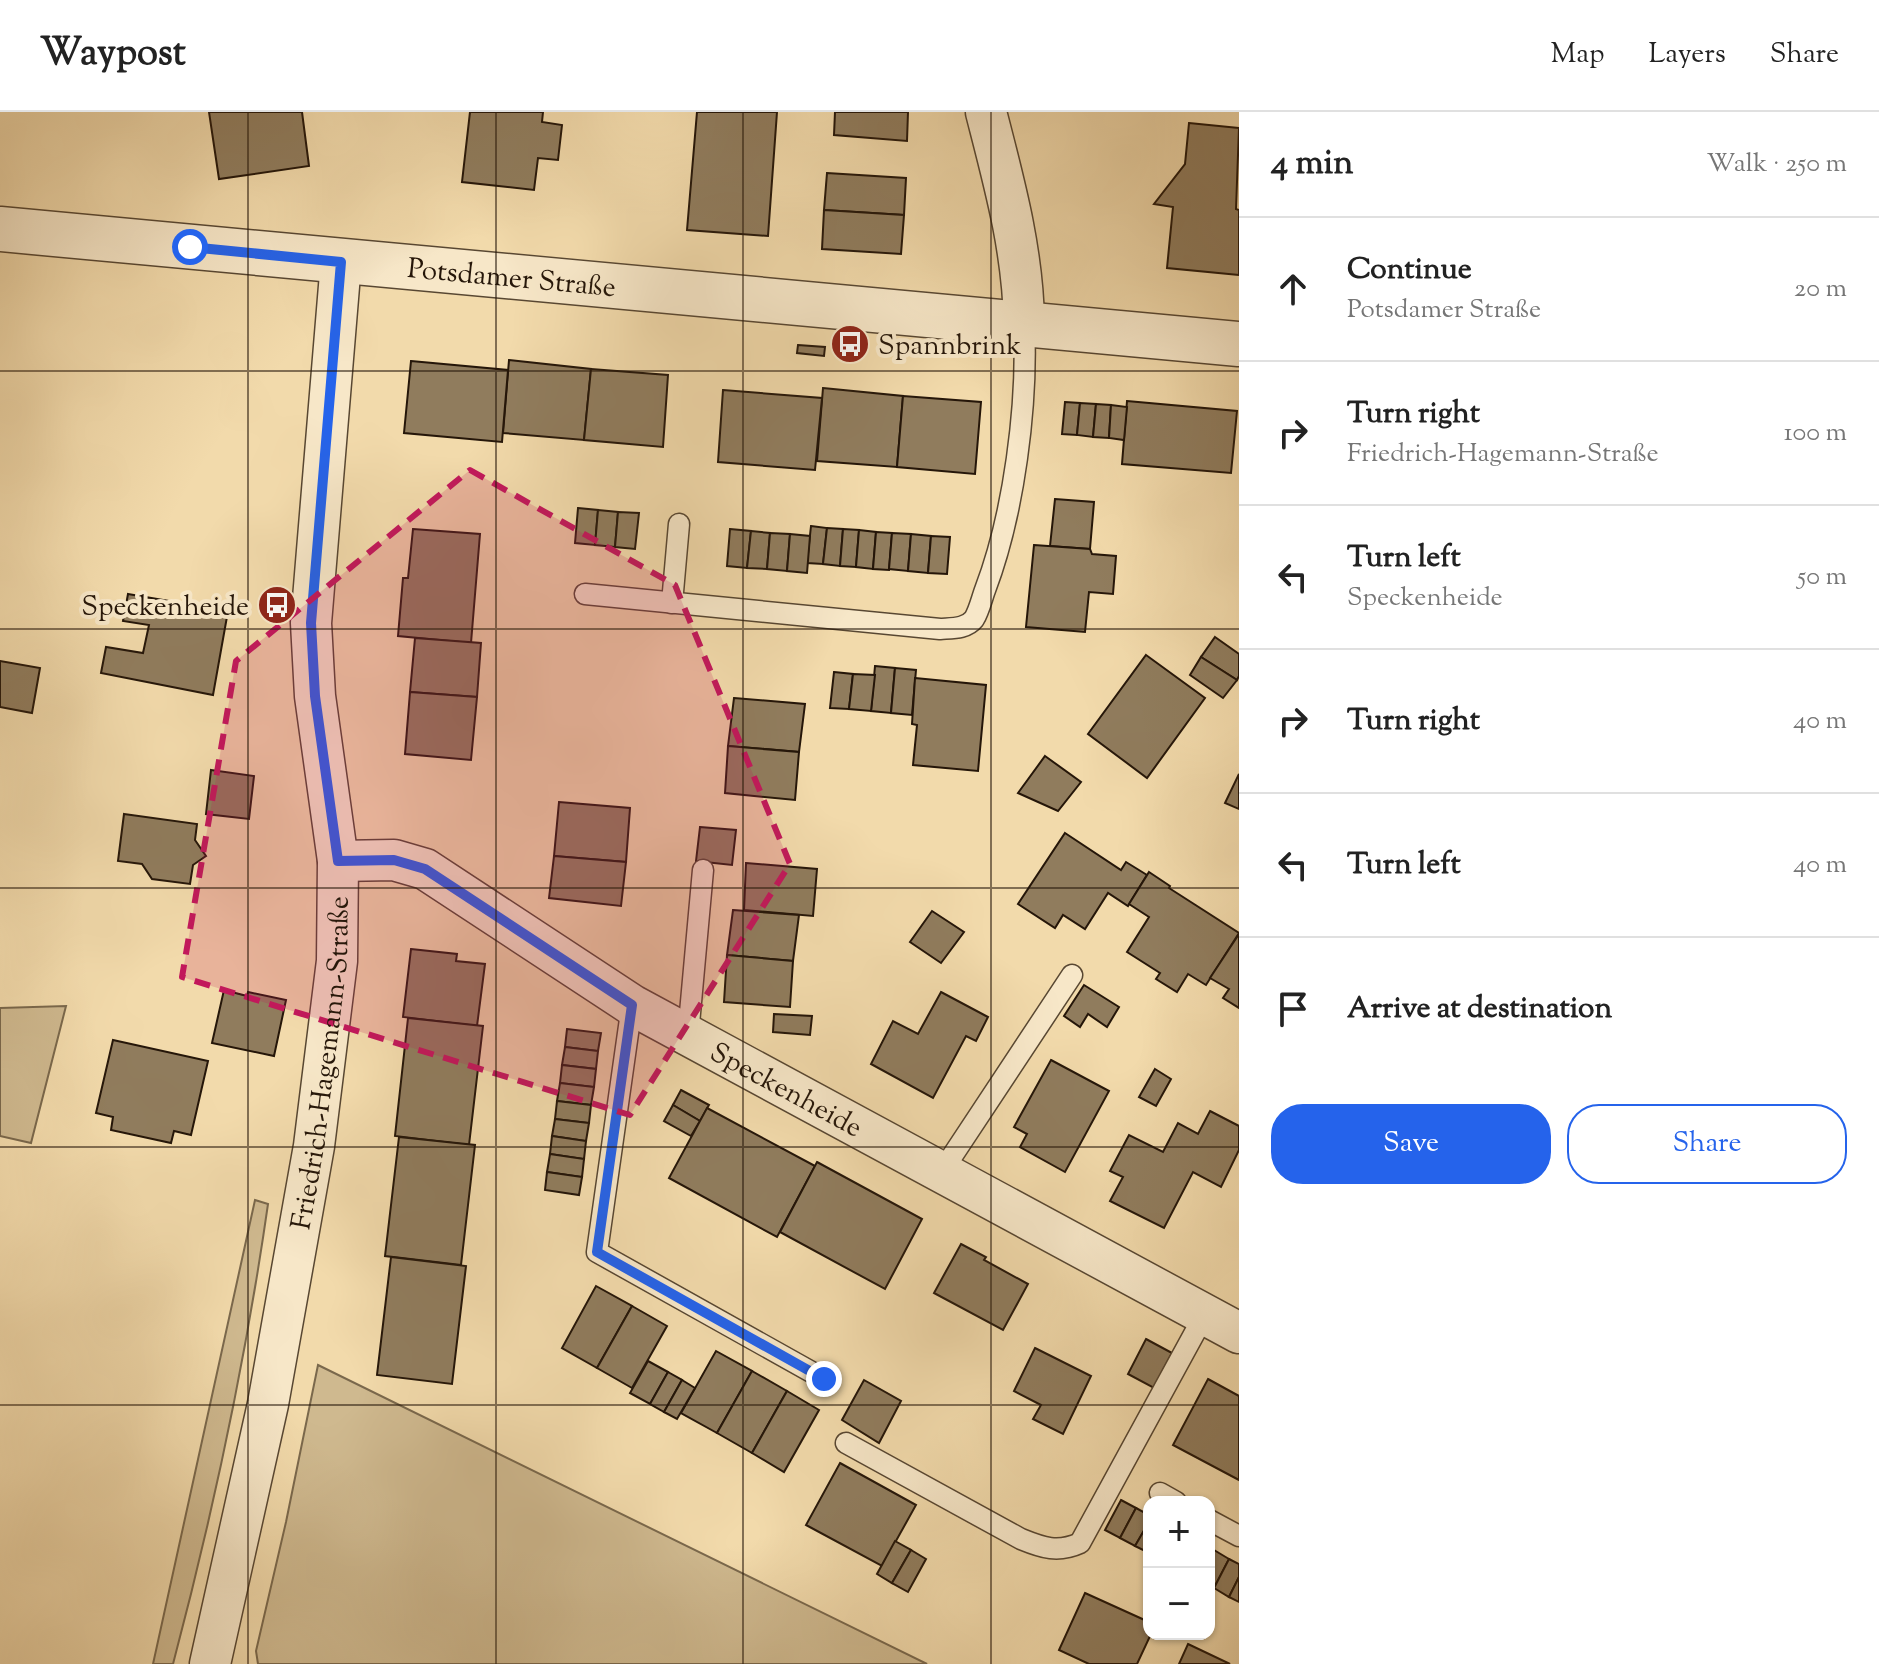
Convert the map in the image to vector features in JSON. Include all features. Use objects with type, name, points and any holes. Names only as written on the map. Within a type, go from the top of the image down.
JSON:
[{"type":"street","points":[[986,112],[1015,227],[1024,295],[1024,323]]},
{"type":"street","name":"Potsdamer Straße","points":[[0,229],[1239,344]]},
{"type":"street","name":"Friedrich-Hagemann-Straße","points":[[210,1664],[268,1404],[314,1146],[337,961],[338,861],[315,696],[311,623],[341,262]]},
{"type":"street","name":"Speckenheide","points":[[338,861],[394,860],[425,869],[632,1005],[1222,1324]]},
{"type":"lane","points":[[585,594],[940,629],[962,628],[974,618],[995,564],[1011,496],[1025,375],[1024,323]]},
{"type":"lane","points":[[672,603],[679,524]]},
{"type":"lane","points":[[688,1035],[703,870]]},
{"type":"lane","points":[[941,1173],[1072,975]]},
{"type":"lane","points":[[632,1005],[597,1252],[824,1379]]},
{"type":"lane","points":[[846,1443],[1021,1539],[1043,1548],[1064,1550],[1080,1543],[1222,1324]]},
{"type":"lane","points":[[1215,1523],[1239,1536]]},
{"type":"highlighted area","points":[[470,470],[675,585],[790,864],[630,1115],[182,977],[236,661]]},
{"type":"shaded area","points":[[66,1006],[31,1143],[0,1136],[0,1008]]},
{"type":"shaded area","points":[[255,1200],[268,1204],[250,1320],[215,1493],[173,1664],[153,1664]]},
{"type":"shaded area","points":[[318,1365],[927,1664],[258,1664],[256,1651]]},
{"type":"building","points":[[209,112],[302,112],[309,166],[219,179]]},
{"type":"building","points":[[470,112],[543,112],[542,122],[562,125],[558,160],[538,158],[534,190],[462,182]]},
{"type":"building","points":[[697,112],[777,112],[768,236],[687,230]]},
{"type":"building","points":[[835,112],[908,112],[907,141],[834,135]]},
{"type":"building","points":[[1189,123],[1239,128],[1236,209],[1239,210],[1239,275],[1167,268],[1173,207],[1154,204],[1185,164]]},
{"type":"building","points":[[827,173],[906,178],[904,215],[824,210]]},
{"type":"building","points":[[824,210],[904,215],[901,254],[822,249]]},
{"type":"building","points":[[798,345],[825,347],[824,356],[797,353]]},
{"type":"building","points":[[509,360],[591,369],[584,440],[503,433]]},
{"type":"building","points":[[411,361],[508,370],[502,442],[404,433]]},
{"type":"building","points":[[591,369],[668,375],[663,447],[584,440]]},
{"type":"building","points":[[823,388],[903,396],[897,467],[817,461]]},
{"type":"building","points":[[723,390],[822,398],[815,470],[718,462]]},
{"type":"building","points":[[903,396],[981,402],[975,474],[897,467]]},
{"type":"building","points":[[1127,401],[1237,411],[1231,473],[1122,464]]},
{"type":"building","points":[[1065,402],[1080,403],[1077,435],[1062,434]]},
{"type":"building","points":[[1080,403],[1096,404],[1093,437],[1077,435]]},
{"type":"building","points":[[1096,404],[1111,405],[1109,438],[1093,437]]},
{"type":"building","points":[[1111,405],[1127,407],[1124,440],[1109,438]]},
{"type":"building","points":[[1055,499],[1094,502],[1090,549],[1050,546]]},
{"type":"building","points":[[578,508],[598,510],[595,545],[575,543]]},
{"type":"building","points":[[598,510],[618,512],[615,547],[595,545]]},
{"type":"building","points":[[618,512],[639,513],[635,549],[615,547]]},
{"type":"building","points":[[811,526],[827,528],[823,564],[807,563]]},
{"type":"building","points":[[827,528],[843,529],[840,566],[823,564]]},
{"type":"building","points":[[413,529],[480,534],[471,643],[398,636],[403,578],[408,578]]},
{"type":"building","points":[[730,529],[751,531],[747,568],[727,566]]},
{"type":"building","points":[[843,529],[859,530],[856,567],[840,566]]},
{"type":"building","points":[[859,530],[876,532],[873,569],[856,567]]},
{"type":"building","points":[[751,531],[770,533],[767,569],[747,568]]},
{"type":"building","points":[[876,532],[892,533],[889,570],[873,569]]},
{"type":"building","points":[[770,533],[790,534],[787,571],[767,569]]},
{"type":"building","points":[[892,533],[911,534],[908,571],[889,569]]},
{"type":"building","points":[[790,534],[810,536],[807,573],[787,571]]},
{"type":"building","points":[[911,534],[931,536],[928,573],[908,571]]},
{"type":"building","points":[[931,536],[950,537],[947,574],[928,573]]},
{"type":"building","points":[[1034,545],[1090,549],[1092,554],[1116,556],[1113,594],[1089,592],[1085,632],[1026,627]]},
{"type":"building","points":[[128,594],[228,611],[213,695],[101,673],[106,647],[143,653],[149,625],[123,621]]},
{"type":"building","points":[[1215,637],[1239,654],[1237,680],[1201,657]]},
{"type":"building","points":[[415,638],[481,643],[477,697],[410,692]]},
{"type":"building","points":[[1146,655],[1205,698],[1147,778],[1088,734]]},
{"type":"building","points":[[1201,657],[1237,680],[1223,698],[1190,675]]},
{"type":"building","points":[[0,661],[40,668],[32,713],[0,707]]},
{"type":"building","points":[[875,666],[895,668],[891,713],[871,711]]},
{"type":"building","points":[[895,668],[916,670],[912,715],[891,713]]},
{"type":"building","points":[[834,672],[853,674],[849,709],[830,708]]},
{"type":"building","points":[[853,674],[875,675],[871,711],[849,709]]},
{"type":"building","points":[[915,678],[986,685],[978,771],[913,765],[917,725],[912,724]]},
{"type":"building","points":[[410,692],[477,697],[471,760],[405,754]]},
{"type":"building","points":[[734,698],[805,704],[799,752],[728,746]]},
{"type":"building","points":[[728,746],[799,752],[795,800],[725,793]]},
{"type":"building","points":[[1045,756],[1081,782],[1058,811],[1018,793]]},
{"type":"building","points":[[211,770],[254,776],[249,819],[206,814]]},
{"type":"building","points":[[1239,774],[1239,809],[1225,803]]},
{"type":"building","points":[[559,802],[630,808],[626,862],[554,856]]},
{"type":"building","points":[[124,814],[197,824],[195,840],[206,856],[193,865],[190,884],[152,879],[142,864],[118,861]]},
{"type":"building","points":[[700,827],[736,830],[732,865],[696,861]]},
{"type":"building","points":[[1065,833],[1121,870],[1126,862],[1147,875],[1128,906],[1108,893],[1085,929],[1063,915],[1055,928],[1018,904]]},
{"type":"building","points":[[554,856],[626,862],[621,906],[549,898]]},
{"type":"building","points":[[746,863],[817,869],[813,916],[744,910]]},
{"type":"building","points":[[1149,872],[1239,933],[1206,985],[1188,974],[1177,992],[1156,979],[1160,973],[1127,952],[1149,917],[1129,904]]},
{"type":"building","points":[[733,910],[799,915],[793,961],[727,955]]},
{"type":"building","points":[[932,911],[964,932],[941,963],[910,942]]},
{"type":"building","points":[[1239,934],[1239,1008],[1223,998],[1229,989],[1210,978]]},
{"type":"building","points":[[411,949],[457,954],[456,961],[485,964],[477,1026],[403,1017]]},
{"type":"building","points":[[727,955],[793,961],[790,1007],[724,1002]]},
{"type":"building","points":[[1084,985],[1119,1007],[1107,1027],[1088,1014],[1080,1027],[1064,1016]]},
{"type":"building","points":[[224,990],[286,1000],[274,1056],[212,1043]]},
{"type":"building","points":[[941,992],[988,1017],[976,1041],[966,1036],[933,1098],[871,1064],[893,1021],[918,1034]]},
{"type":"building","points":[[774,1014],[812,1016],[810,1035],[773,1032]]},
{"type":"building","points":[[408,1018],[483,1026],[469,1145],[395,1136]]},
{"type":"building","points":[[567,1029],[601,1033],[598,1051],[565,1047]]},
{"type":"building","points":[[113,1040],[208,1061],[191,1135],[174,1131],[171,1143],[111,1130],[113,1117],[96,1113]]},
{"type":"building","points":[[565,1047],[598,1051],[596,1069],[562,1065]]},
{"type":"building","points":[[1051,1060],[1109,1091],[1065,1172],[1020,1147],[1027,1134],[1014,1127]]},
{"type":"building","points":[[562,1065],[596,1069],[594,1087],[560,1083]]},
{"type":"building","points":[[1155,1069],[1171,1079],[1156,1106],[1139,1097]]},
{"type":"building","points":[[560,1083],[594,1087],[591,1105],[557,1101]]},
{"type":"building","points":[[681,1090],[709,1105],[700,1121],[673,1105]]},
{"type":"building","points":[[557,1101],[591,1105],[589,1123],[555,1119]]},
{"type":"building","points":[[673,1105],[700,1121],[691,1136],[664,1121]]},
{"type":"building","points":[[707,1108],[815,1166],[777,1237],[669,1178]]},
{"type":"building","points":[[1210,1111],[1239,1126],[1239,1150],[1221,1187],[1193,1172],[1164,1228],[1110,1201],[1123,1177],[1110,1171],[1129,1135],[1163,1152],[1178,1123],[1198,1134]]},
{"type":"building","points":[[555,1119],[589,1123],[586,1141],[552,1136]]},
{"type":"building","points":[[552,1136],[586,1141],[584,1159],[550,1154]]},
{"type":"building","points":[[399,1137],[475,1145],[461,1265],[385,1256]]},
{"type":"building","points":[[550,1154],[584,1159],[582,1177],[547,1172]]},
{"type":"building","points":[[817,1162],[922,1219],[885,1289],[780,1232]]},
{"type":"building","points":[[547,1172],[582,1177],[579,1195],[545,1190]]},
{"type":"building","points":[[961,1244],[1028,1284],[1003,1330],[934,1293]]},
{"type":"building","points":[[391,1257],[466,1266],[452,1384],[377,1375]]},
{"type":"building","points":[[596,1286],[632,1306],[597,1368],[562,1348]]},
{"type":"building","points":[[632,1306],[667,1326],[632,1388],[597,1368]]},
{"type":"building","points":[[1146,1339],[1172,1353],[1154,1388],[1128,1374]]},
{"type":"building","points":[[1035,1348],[1091,1376],[1063,1434],[1033,1419],[1041,1405],[1014,1391]]},
{"type":"building","points":[[716,1351],[752,1371],[717,1433],[681,1413]]},
{"type":"building","points":[[648,1361],[668,1372],[650,1404],[630,1393]]},
{"type":"building","points":[[752,1371],[787,1391],[752,1453],[717,1433]]},
{"type":"building","points":[[668,1372],[682,1380],[664,1412],[650,1404]]},
{"type":"building","points":[[1208,1379],[1239,1396],[1239,1480],[1173,1445]]},
{"type":"building","points":[[682,1380],[695,1388],[677,1419],[664,1412]]},
{"type":"building","points":[[864,1380],[901,1401],[879,1443],[842,1420]]},
{"type":"building","points":[[787,1391],[819,1410],[784,1472],[752,1453]]},
{"type":"building","points":[[840,1463],[916,1505],[882,1566],[806,1525]]},
{"type":"building","points":[[1121,1500],[1136,1508],[1120,1538],[1105,1530]]},
{"type":"building","points":[[1136,1508],[1143,1512],[1143,1532],[1135,1546],[1120,1538]]},
{"type":"building","points":[[1143,1532],[1143,1550],[1135,1546]]},
{"type":"building","points":[[895,1541],[911,1550],[892,1583],[877,1574]]},
{"type":"building","points":[[911,1550],[926,1559],[908,1592],[892,1583]]},
{"type":"building","points":[[1215,1551],[1229,1559],[1215,1586]]},
{"type":"building","points":[[1229,1559],[1239,1564],[1239,1577],[1229,1597],[1215,1586]]},
{"type":"building","points":[[1239,1577],[1239,1602],[1229,1597]]},
{"type":"building","points":[[1085,1593],[1143,1619],[1143,1640],[1148,1640],[1137,1664],[1089,1664],[1059,1650]]},
{"type":"building","points":[[1188,1644],[1230,1664],[1179,1664]]},
{"type":"place","name":"Spannbrink","points":[[850,344]]},
{"type":"place","name":"Speckenheide","points":[[277,605]]},
{"type":"route","points":[[190,247],[341,262],[333,328],[311,623],[315,696],[338,861],[394,860],[425,869],[632,1005],[597,1252],[824,1379]]}]
